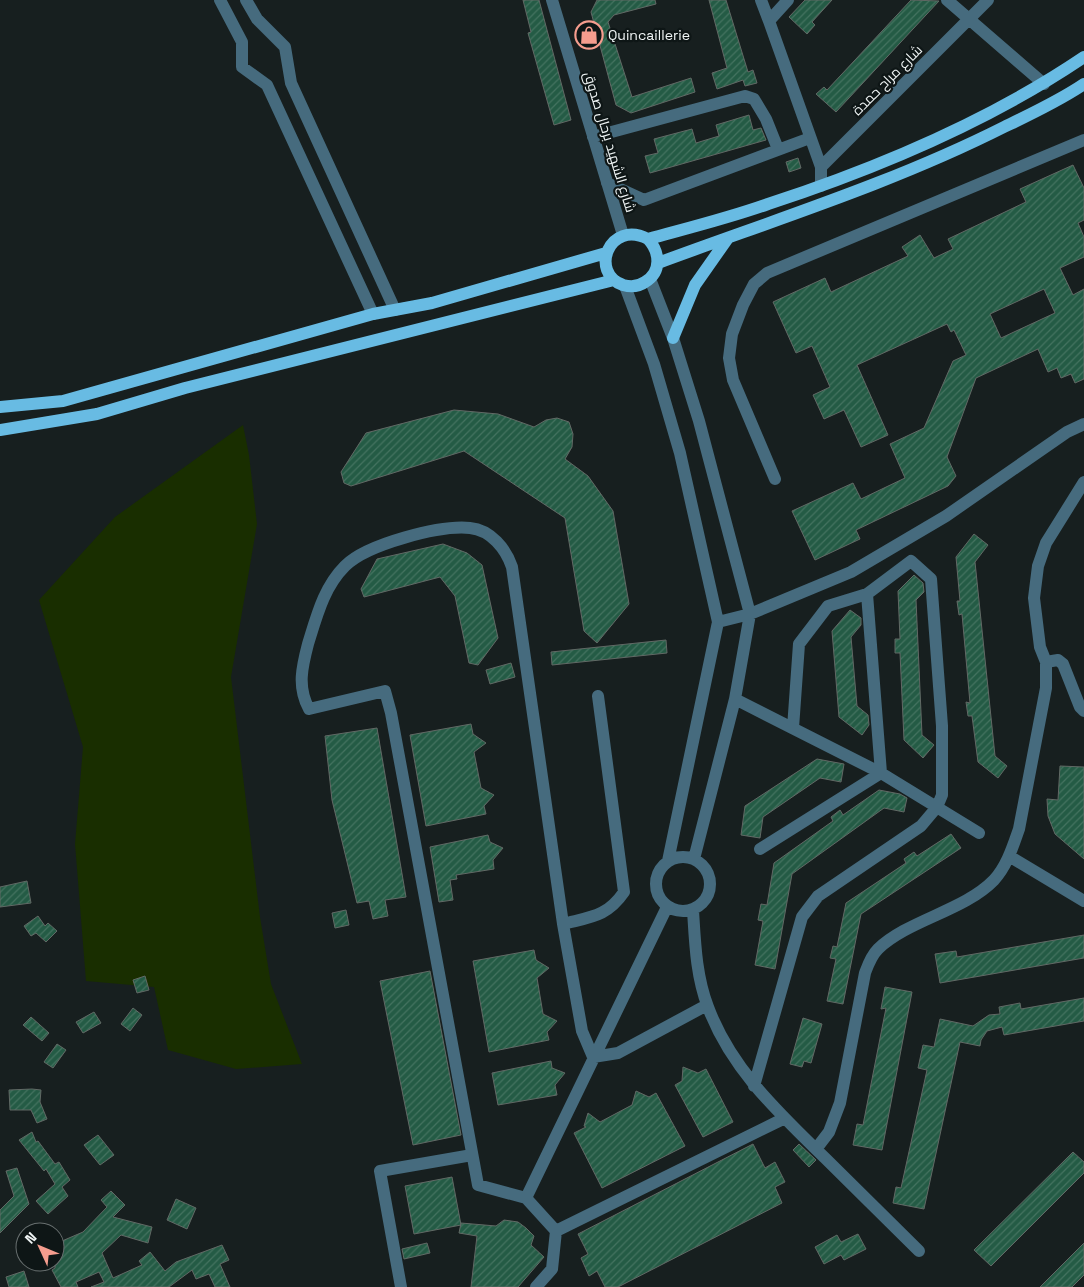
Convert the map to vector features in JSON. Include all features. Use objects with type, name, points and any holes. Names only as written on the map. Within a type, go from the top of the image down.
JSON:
[{"type":"main road","points":[[648,239],[766,205],[821,186],[947,134],[1044,84],[1084,57]]},
{"type":"main road","points":[[658,263],[821,206],[957,151],[1067,96],[1084,84]]},
{"type":"main road","points":[[0,430],[97,414],[185,388],[619,283],[634,286],[650,279],[658,263],[654,246],[648,239],[632,234],[623,235],[616,239],[606,253],[606,268],[619,283]]},
{"type":"main road","points":[[673,338],[695,285],[728,238]]},
{"type":"main road","points":[[0,407],[62,401],[373,314],[432,303],[606,253]]},
{"type":"street","points":[[220,0],[242,42],[242,67],[267,85],[373,314]]},
{"type":"street","points":[[246,0],[257,19],[285,47],[291,83],[395,310]]},
{"type":"street","name":"شارع الشهيد برحال صدوق","points":[[552,0],[623,235]]},
{"type":"street","points":[[761,0],[820,167],[821,186]]},
{"type":"street","points":[[768,21],[788,0]]},
{"type":"street","points":[[948,0],[1044,84]]},
{"type":"street","name":"شارع مراح حمدة","points":[[820,167],[988,0]]},
{"type":"street","points":[[593,137],[745,96],[754,99],[766,119],[778,149]]},
{"type":"street","points":[[608,184],[644,200],[810,138]]},
{"type":"street","points":[[775,479],[733,380],[729,358],[732,334],[754,284],[767,273],[1084,140]]},
{"type":"street","points":[[650,279],[673,338],[699,422],[750,614],[736,699],[694,859]]},
{"type":"street","points":[[619,283],[654,364],[680,453],[718,622],[668,861],[656,875],[655,884],[660,901],[667,907],[685,912],[694,910],[701,905],[710,889],[707,871],[694,859],[685,857],[668,861]]},
{"type":"street","points":[[718,622],[750,614],[851,572],[946,516],[1067,432],[1084,424]]},
{"type":"street","points":[[816,1149],[829,1132],[840,1103],[865,973],[871,959],[878,950],[891,940],[970,897],[993,881],[1009,856],[1019,829],[1046,688],[1046,662],[1040,647],[1034,598],[1038,566],[1046,543],[1084,482]]},
{"type":"street","points":[[536,1287],[552,1269],[556,1230],[526,1198],[478,1185],[391,713],[384,691],[309,709],[302,696],[301,670],[316,616],[330,583],[347,564],[373,548],[436,530],[471,528],[488,534],[506,551],[512,567],[563,924],[582,1031],[594,1057]]},
{"type":"street","points":[[754,1086],[802,917],[818,896],[921,826],[937,807],[942,795],[943,774],[931,579],[911,561],[867,594],[828,606],[799,644],[793,728]]},
{"type":"street","points":[[867,594],[881,773]]},
{"type":"street","points":[[1046,662],[1058,660],[1063,664],[1076,700],[1084,711]]},
{"type":"street","points":[[563,924],[600,915],[615,904],[624,892],[598,696]]},
{"type":"street","points":[[736,699],[881,773],[979,833]]},
{"type":"street","points":[[760,849],[881,773]]},
{"type":"street","points":[[1009,856],[1084,901]]},
{"type":"street","points":[[526,1198],[667,907]]},
{"type":"street","points":[[694,910],[696,952],[707,1005],[728,1046],[754,1086],[783,1119],[920,1251]]},
{"type":"street","points":[[594,1057],[618,1053],[707,1005]]},
{"type":"street","points":[[556,1230],[783,1119]]},
{"type":"street","points":[[401,1287],[380,1171],[472,1155]]},
{"type":"green space","points":[[243,425],[249,455],[257,524],[231,677],[260,917],[271,984],[302,1064],[236,1069],[168,1050],[154,987],[86,981],[75,844],[83,747],[39,600],[115,517]]},
{"type":"building","points":[[523,0],[539,0],[571,120],[554,125],[528,33],[531,32]]},
{"type":"building","points":[[597,0],[655,0],[656,4],[614,15],[608,22],[632,97],[691,78],[695,92],[631,113],[616,105],[591,12]]},
{"type":"building","points":[[709,0],[726,0],[748,72],[753,70],[757,83],[745,86],[743,80],[717,89],[712,73],[727,68]]},
{"type":"building","points":[[805,0],[832,0],[812,22],[815,25],[807,34],[789,17]]},
{"type":"building","points":[[911,0],[939,1],[836,112],[816,94],[824,87],[827,90]]},
{"type":"building","points":[[749,115],[753,130],[761,128],[766,140],[650,173],[645,156],[658,153],[654,139],[692,129],[696,143],[719,136],[716,125]]},
{"type":"building","points":[[798,158],[801,168],[789,172],[786,162]]},
{"type":"building","points":[[1073,165],[1084,188],[1084,220],[1078,223],[1084,237],[1084,257],[1060,268],[1073,295],[1084,289],[1084,379],[1075,383],[1071,374],[1061,378],[1057,368],[1048,372],[1038,349],[976,378],[947,457],[956,476],[948,486],[856,530],[860,539],[815,560],[792,511],[853,483],[861,499],[905,478],[890,444],[924,428],[953,361],[966,355],[954,330],[951,332],[947,324],[857,365],[888,435],[861,447],[844,410],[824,419],[813,395],[830,387],[812,346],[796,353],[773,302],[825,278],[831,292],[908,256],[902,247],[920,235],[934,258],[953,249],[948,239],[1026,202],[1020,189]],"holes":[[[1044,289],[1055,313],[1001,338],[990,314]]]},
{"type":"building","points":[[454,410],[498,414],[534,427],[546,420],[557,418],[569,422],[573,434],[572,447],[565,459],[588,476],[613,511],[629,604],[597,643],[584,631],[565,518],[464,451],[351,486],[344,483],[341,472],[366,433]]},
{"type":"building","points":[[974,534],[988,545],[975,562],[995,756],[1007,766],[998,778],[978,762],[972,716],[968,716],[966,702],[970,703],[962,614],[959,615],[957,601],[960,601],[956,557]]},
{"type":"building","points":[[443,544],[467,553],[482,565],[498,638],[478,665],[469,663],[455,596],[440,577],[364,597],[361,589],[377,559]]},
{"type":"building","points":[[914,575],[923,583],[924,592],[916,600],[922,735],[934,745],[923,758],[904,740],[900,653],[895,653],[895,639],[900,639],[898,591]]},
{"type":"building","points":[[850,610],[861,618],[861,625],[851,637],[857,706],[868,715],[869,725],[862,735],[839,717],[832,631]]},
{"type":"building","points":[[666,640],[667,653],[552,665],[551,652]]},
{"type":"building","points":[[511,663],[515,677],[490,684],[486,670]]},
{"type":"building","points":[[471,724],[473,734],[486,743],[474,752],[481,788],[494,795],[484,806],[486,814],[426,826],[410,735]]},
{"type":"building","points":[[377,728],[406,897],[385,900],[388,916],[373,919],[369,901],[357,903],[332,800],[325,736]]},
{"type":"building","points":[[817,759],[844,764],[841,782],[820,778],[763,817],[760,838],[741,835],[745,806]]},
{"type":"building","points":[[1060,766],[1084,767],[1084,859],[1055,834],[1048,816],[1047,799],[1058,800]]},
{"type":"building","points":[[879,790],[900,794],[907,798],[904,812],[884,808],[792,874],[775,969],[755,965],[763,921],[758,920],[761,904],[767,905],[774,863],[833,821],[831,817],[840,810],[843,815]]},
{"type":"building","points":[[951,834],[961,848],[861,914],[843,1004],[827,1001],[836,959],[830,958],[833,946],[837,947],[846,903],[906,863],[904,859],[914,852],[917,856]]},
{"type":"building","points":[[488,835],[490,842],[503,848],[493,860],[494,869],[456,875],[457,879],[450,880],[453,900],[439,902],[430,847]]},
{"type":"building","points":[[27,881],[31,903],[0,907],[0,887]]},
{"type":"building","points":[[346,910],[349,925],[335,928],[332,913]]},
{"type":"building","points":[[38,916],[45,926],[48,923],[57,931],[46,942],[36,933],[31,936],[24,926]]},
{"type":"building","points":[[1084,935],[1084,958],[940,983],[935,954],[956,951],[957,957]]},
{"type":"building","points":[[534,950],[536,960],[549,968],[537,978],[543,1014],[557,1021],[547,1032],[549,1040],[489,1052],[473,961]]},
{"type":"building","points":[[430,971],[461,1135],[413,1145],[380,981]]},
{"type":"building","points":[[145,976],[149,990],[137,993],[133,980]]},
{"type":"building","points":[[885,987],[912,992],[882,1150],[853,1145],[857,1124],[863,1125],[886,1008],[881,1009]]},
{"type":"building","points":[[1084,998],[1084,1021],[1004,1035],[1002,1027],[987,1031],[981,1040],[980,1046],[960,1042],[924,1209],[893,1203],[896,1187],[901,1188],[927,1070],[918,1068],[923,1045],[934,1047],[940,1019],[973,1026],[989,1015],[1000,1014],[999,1007],[1020,1003],[1021,1009]]},
{"type":"building","points":[[133,1008],[142,1015],[130,1031],[121,1024]]},
{"type":"building","points":[[94,1012],[101,1023],[83,1033],[76,1022]]},
{"type":"building","points":[[31,1017],[49,1033],[42,1041],[23,1025]]},
{"type":"building","points":[[803,1018],[822,1024],[811,1063],[804,1061],[802,1067],[790,1064]]},
{"type":"building","points":[[57,1044],[66,1050],[53,1068],[44,1062]]},
{"type":"building","points":[[551,1061],[552,1068],[565,1073],[555,1085],[557,1095],[498,1105],[492,1073]]},
{"type":"building","points":[[683,1067],[698,1073],[706,1069],[733,1122],[703,1137],[675,1085],[682,1081]]},
{"type":"building","points":[[9,1090],[41,1090],[40,1102],[47,1119],[37,1123],[31,1110],[10,1110]]},
{"type":"building","points":[[636,1091],[649,1097],[656,1093],[685,1146],[602,1188],[574,1133],[586,1127],[584,1126],[588,1113],[600,1122],[632,1105]]},
{"type":"building","points":[[32,1132],[36,1142],[38,1141],[55,1164],[59,1162],[70,1180],[62,1187],[68,1196],[48,1214],[36,1201],[55,1184],[46,1169],[44,1171],[19,1140]]},
{"type":"building","points":[[98,1135],[114,1155],[100,1165],[84,1145]]},
{"type":"building","points":[[753,1144],[765,1168],[775,1162],[785,1182],[775,1187],[782,1203],[618,1287],[605,1287],[597,1271],[589,1276],[581,1258],[588,1254],[578,1234]]},
{"type":"building","points":[[799,1144],[816,1160],[809,1167],[793,1150]]},
{"type":"building","points":[[1073,1152],[1084,1162],[1084,1173],[991,1266],[974,1250]]},
{"type":"building","points":[[17,1168],[29,1204],[0,1233],[0,1210],[14,1196],[6,1171]]},
{"type":"building","points":[[452,1177],[461,1225],[414,1234],[405,1186]]},
{"type":"building","points":[[111,1191],[125,1205],[113,1217],[152,1227],[148,1243],[121,1235],[102,1253],[113,1278],[142,1265],[139,1261],[150,1252],[165,1271],[176,1262],[222,1245],[229,1260],[220,1264],[230,1287],[215,1287],[209,1274],[196,1279],[192,1270],[169,1287],[91,1287],[104,1282],[99,1272],[76,1282],[78,1287],[61,1287],[53,1272],[65,1272],[65,1240],[83,1232],[107,1207],[101,1200]]},
{"type":"building","points":[[176,1199],[196,1208],[187,1229],[167,1220]]},
{"type":"building","points":[[504,1220],[518,1222],[526,1228],[534,1236],[531,1245],[544,1257],[518,1287],[471,1287],[477,1236],[459,1233],[461,1223],[496,1226]]},
{"type":"building","points":[[858,1234],[866,1249],[844,1260],[841,1255],[824,1264],[815,1247],[837,1235],[841,1242]]},
{"type":"building","points":[[427,1243],[430,1253],[404,1259],[402,1249]]},
{"type":"building","points":[[1084,1243],[1084,1275],[1072,1287],[1040,1287]]},
{"type":"building","points":[[24,1272],[29,1287],[9,1287],[6,1277]]},
{"type":"place","name":"Quincaillerie","points":[[589,35]]}]
